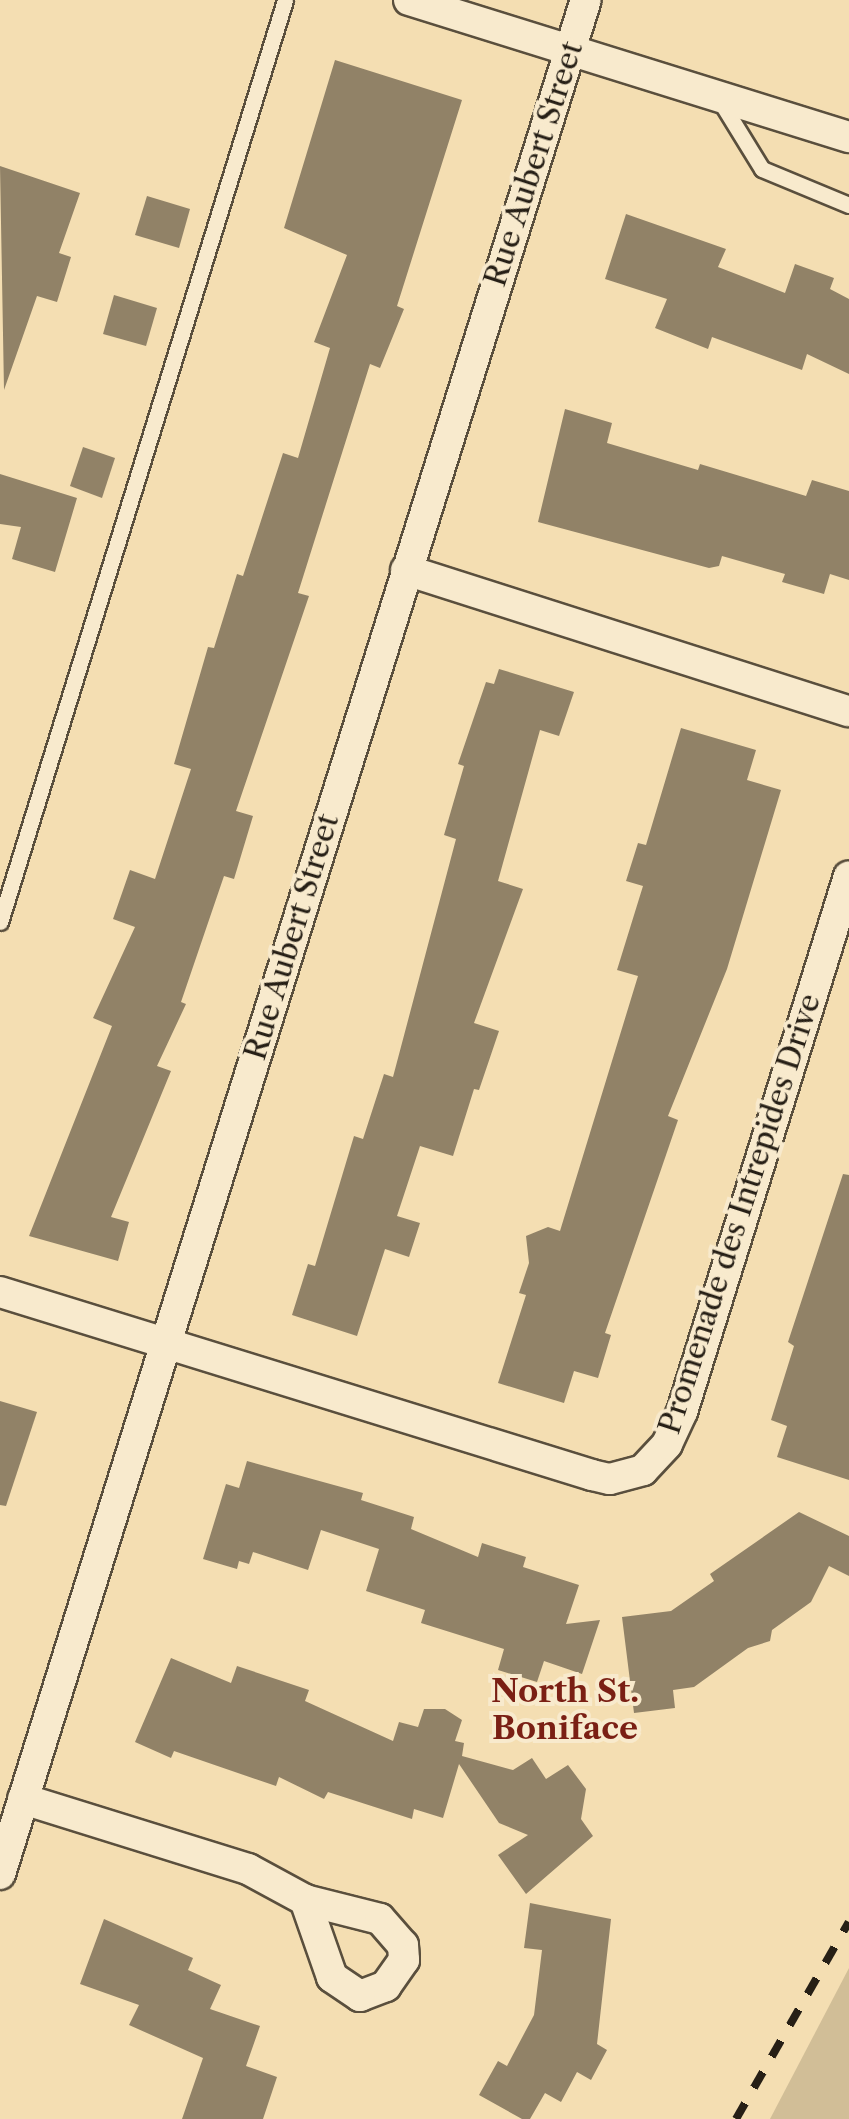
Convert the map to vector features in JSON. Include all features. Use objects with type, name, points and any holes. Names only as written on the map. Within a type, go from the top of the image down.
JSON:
[{"type":"street","points":[[409,0],[849,138]]},
{"type":"street","name":"Rue Aubert Street","points":[[0,1874],[586,0]]},
{"type":"street","points":[[406,570],[849,711]]},
{"type":"street","name":"Promenade des Intrepides Drive","points":[[166,1342],[592,1474],[610,1478],[643,1470],[667,1444],[682,1412],[849,876]]},
{"type":"street","points":[[0,1292],[166,1342]]},
{"type":"street","points":[[24,1799],[248,1869],[305,1900]]},
{"type":"lane","points":[[0,922],[285,0]]},
{"type":"lane","points":[[717,96],[762,169],[798,189],[849,205]]},
{"type":"shaded area","points":[[849,1968],[849,2119],[770,2119]]},
{"type":"building","points":[[335,60],[462,100],[397,306],[404,309],[380,368],[370,364],[298,593],[309,596],[236,811],[253,816],[234,879],[224,876],[181,1002],[186,1004],[157,1066],[171,1071],[111,1217],[129,1222],[118,1261],[29,1236],[112,1026],[93,1018],[135,927],[113,919],[130,870],[155,879],[191,769],[174,764],[208,647],[214,648],[237,574],[243,576],[283,453],[298,458],[330,348],[314,342],[347,255],[284,228]]},
{"type":"building","points":[[0,166],[80,193],[59,253],[71,257],[57,302],[37,296],[4,390]]},
{"type":"building","points":[[147,196],[190,209],[179,248],[135,235]]},
{"type":"building","points":[[626,214],[726,249],[718,267],[785,293],[795,264],[834,278],[830,289],[849,299],[849,374],[807,354],[802,370],[712,337],[708,349],[655,328],[667,299],[605,279]]},
{"type":"building","points":[[114,295],[157,308],[146,346],[103,334]]},
{"type":"building","points":[[565,409],[612,423],[607,443],[698,470],[700,464],[806,496],[812,480],[849,491],[849,580],[830,574],[824,594],[782,582],[785,574],[722,556],[719,566],[709,568],[538,522]]},
{"type":"building","points":[[83,447],[115,458],[102,498],[70,486]]},
{"type":"building","points":[[0,474],[77,498],[55,572],[12,559],[21,527],[0,524]]},
{"type":"building","points":[[499,669],[574,692],[559,736],[540,730],[498,881],[523,889],[474,1023],[499,1031],[479,1090],[474,1089],[453,1156],[420,1146],[397,1216],[420,1223],[409,1257],[385,1249],[357,1336],[292,1315],[308,1264],[315,1266],[354,1136],[363,1139],[384,1074],[393,1077],[456,839],[444,835],[464,766],[458,764],[486,682],[494,684]]},
{"type":"building","points":[[681,728],[756,750],[747,780],[781,790],[727,969],[668,1116],[678,1120],[605,1333],[611,1335],[598,1378],[574,1371],[564,1403],[498,1383],[526,1295],[519,1293],[529,1263],[526,1236],[548,1227],[560,1231],[638,976],[617,970],[643,886],[626,881],[638,843],[646,845]]},
{"type":"building","points":[[843,1174],[849,1175],[849,1480],[777,1457],[787,1426],[771,1420],[794,1346],[788,1342]]},
{"type":"building","points":[[0,1401],[37,1412],[6,1506],[0,1505]]},
{"type":"building","points":[[247,1461],[363,1493],[361,1500],[414,1517],[411,1529],[478,1557],[482,1543],[526,1557],[523,1567],[579,1585],[566,1624],[600,1620],[582,1674],[544,1661],[537,1682],[498,1670],[504,1649],[421,1623],[425,1610],[366,1591],[379,1549],[321,1530],[308,1570],[253,1552],[249,1564],[239,1561],[237,1569],[203,1559],[226,1484],[239,1488]]},
{"type":"building","points":[[799,1512],[849,1536],[849,1576],[829,1566],[811,1602],[772,1630],[770,1641],[748,1648],[694,1687],[673,1690],[675,1708],[634,1713],[622,1617],[671,1611],[714,1581],[710,1574]]},
{"type":"building","points":[[171,1658],[231,1683],[237,1666],[309,1690],[305,1701],[393,1741],[399,1722],[418,1727],[424,1709],[445,1709],[462,1720],[455,1741],[464,1743],[462,1756],[513,1770],[532,1758],[546,1779],[568,1765],[586,1789],[581,1819],[593,1836],[526,1894],[498,1855],[528,1835],[499,1823],[459,1764],[443,1818],[414,1809],[412,1819],[328,1792],[324,1799],[279,1777],[276,1786],[174,1751],[171,1758],[135,1742]]},
{"type":"building","points":[[530,1903],[611,1919],[597,2044],[607,2050],[591,2080],[577,2072],[561,2102],[545,2093],[530,2119],[522,2119],[479,2095],[498,2061],[507,2066],[534,2015],[542,1950],[524,1948]]},
{"type":"building","points":[[104,1919],[193,1958],[188,1970],[221,1985],[210,2009],[260,2026],[246,2066],[277,2077],[263,2119],[182,2119],[203,2058],[129,2025],[139,2005],[80,1984]]},
{"type":"railway","points":[[736,2119],[849,1922]]},
{"type":"district","name":"North St. Boniface","points":[[565,1710]]}]
